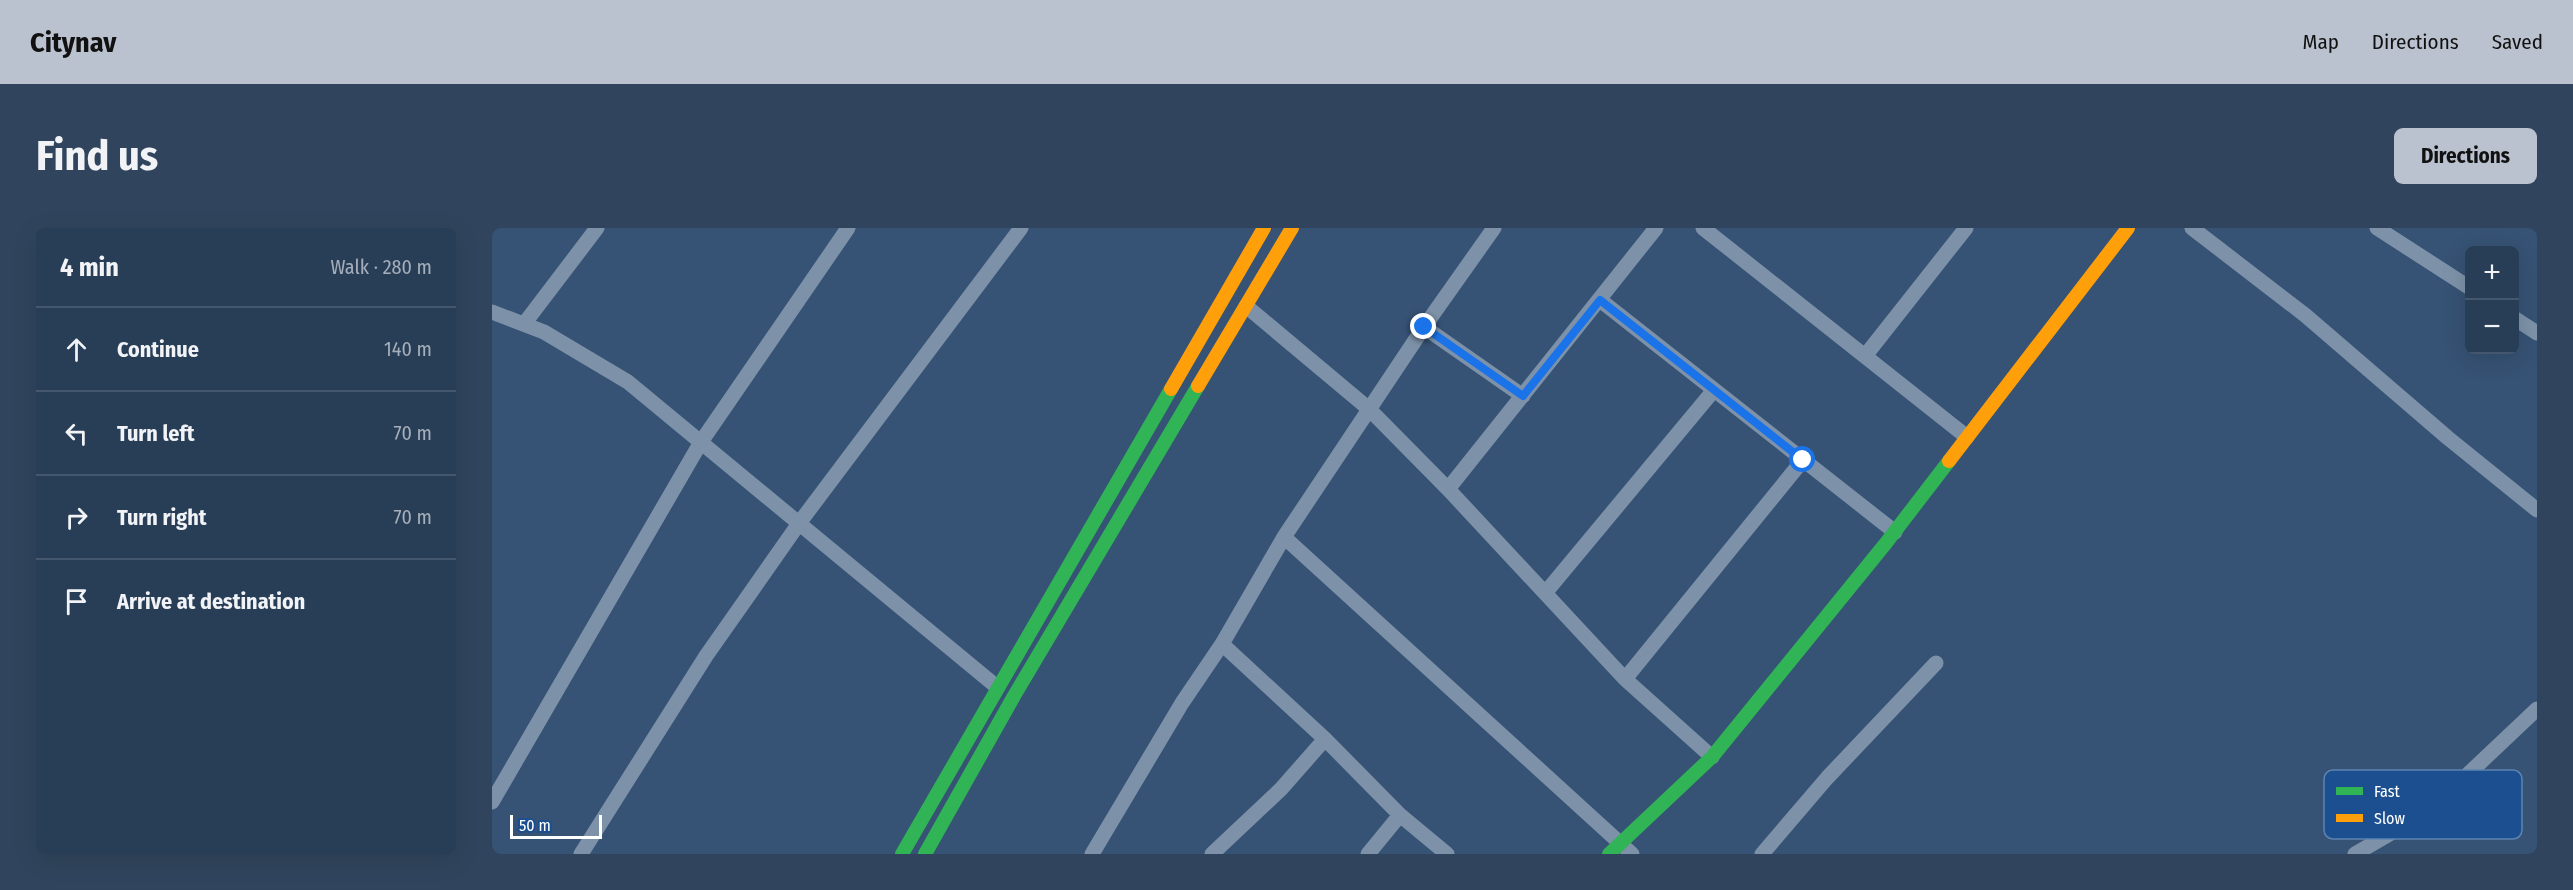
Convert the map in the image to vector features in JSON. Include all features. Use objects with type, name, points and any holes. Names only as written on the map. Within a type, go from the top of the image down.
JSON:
[{"type":"main road","points":[[902,854],[1264,228]]},
{"type":"main road","points":[[931,852],[1001,719],[1292,228]]},
{"type":"main road","points":[[1609,854],[1712,757],[1895,532],[2128,228]]},
{"type":"main road","points":[[983,712],[1001,719]]},
{"type":"street","points":[[524,324],[597,228]]},
{"type":"street","points":[[492,802],[701,442],[848,228]]},
{"type":"street","points":[[581,854],[706,656],[800,522],[1021,228]]},
{"type":"street","points":[[1092,854],[1182,703],[1222,644],[1284,537],[1424,327],[1494,228]]},
{"type":"street","points":[[1448,489],[1656,228]]},
{"type":"street","points":[[1703,228],[1967,437]]},
{"type":"street","points":[[1865,356],[1966,228]]},
{"type":"street","points":[[2192,228],[2305,315],[2448,438],[2537,510]]},
{"type":"street","points":[[2377,228],[2465,285]]},
{"type":"street","points":[[1600,300],[1895,532]]},
{"type":"street","points":[[1246,306],[1369,409],[1546,592],[1625,679],[1712,757]]},
{"type":"street","points":[[492,312],[544,332],[628,382],[997,687]]},
{"type":"street","points":[[2519,321],[2537,333]]},
{"type":"street","points":[[1424,327],[1523,396]]},
{"type":"street","points":[[1546,592],[1714,390]]},
{"type":"street","points":[[1625,679],[1803,460]]},
{"type":"street","points":[[1284,537],[1632,854]]},
{"type":"street","points":[[1222,644],[1325,739],[1400,815],[1447,854]]},
{"type":"street","points":[[1762,854],[1827,778],[1936,663]]},
{"type":"street","points":[[2472,770],[2537,709]]},
{"type":"street","points":[[1212,854],[1281,789],[1325,739]]},
{"type":"street","points":[[1368,854],[1400,815]]},
{"type":"street","points":[[2355,854],[2368,850],[2385,839]]},
{"type":"traffic: fast","points":[[925,854],[1014,696],[1198,386]]},
{"type":"traffic: fast","points":[[902,854],[1171,389]]},
{"type":"traffic: fast","points":[[1609,854],[1712,757],[1886,543],[1949,461]]},
{"type":"traffic: slow","points":[[1171,389],[1264,228]]},
{"type":"traffic: slow","points":[[1198,386],[1292,228]]},
{"type":"traffic: slow","points":[[1949,461],[2128,228]]},
{"type":"route","points":[[1424,327],[1523,396],[1600,300],[1803,460]]}]
